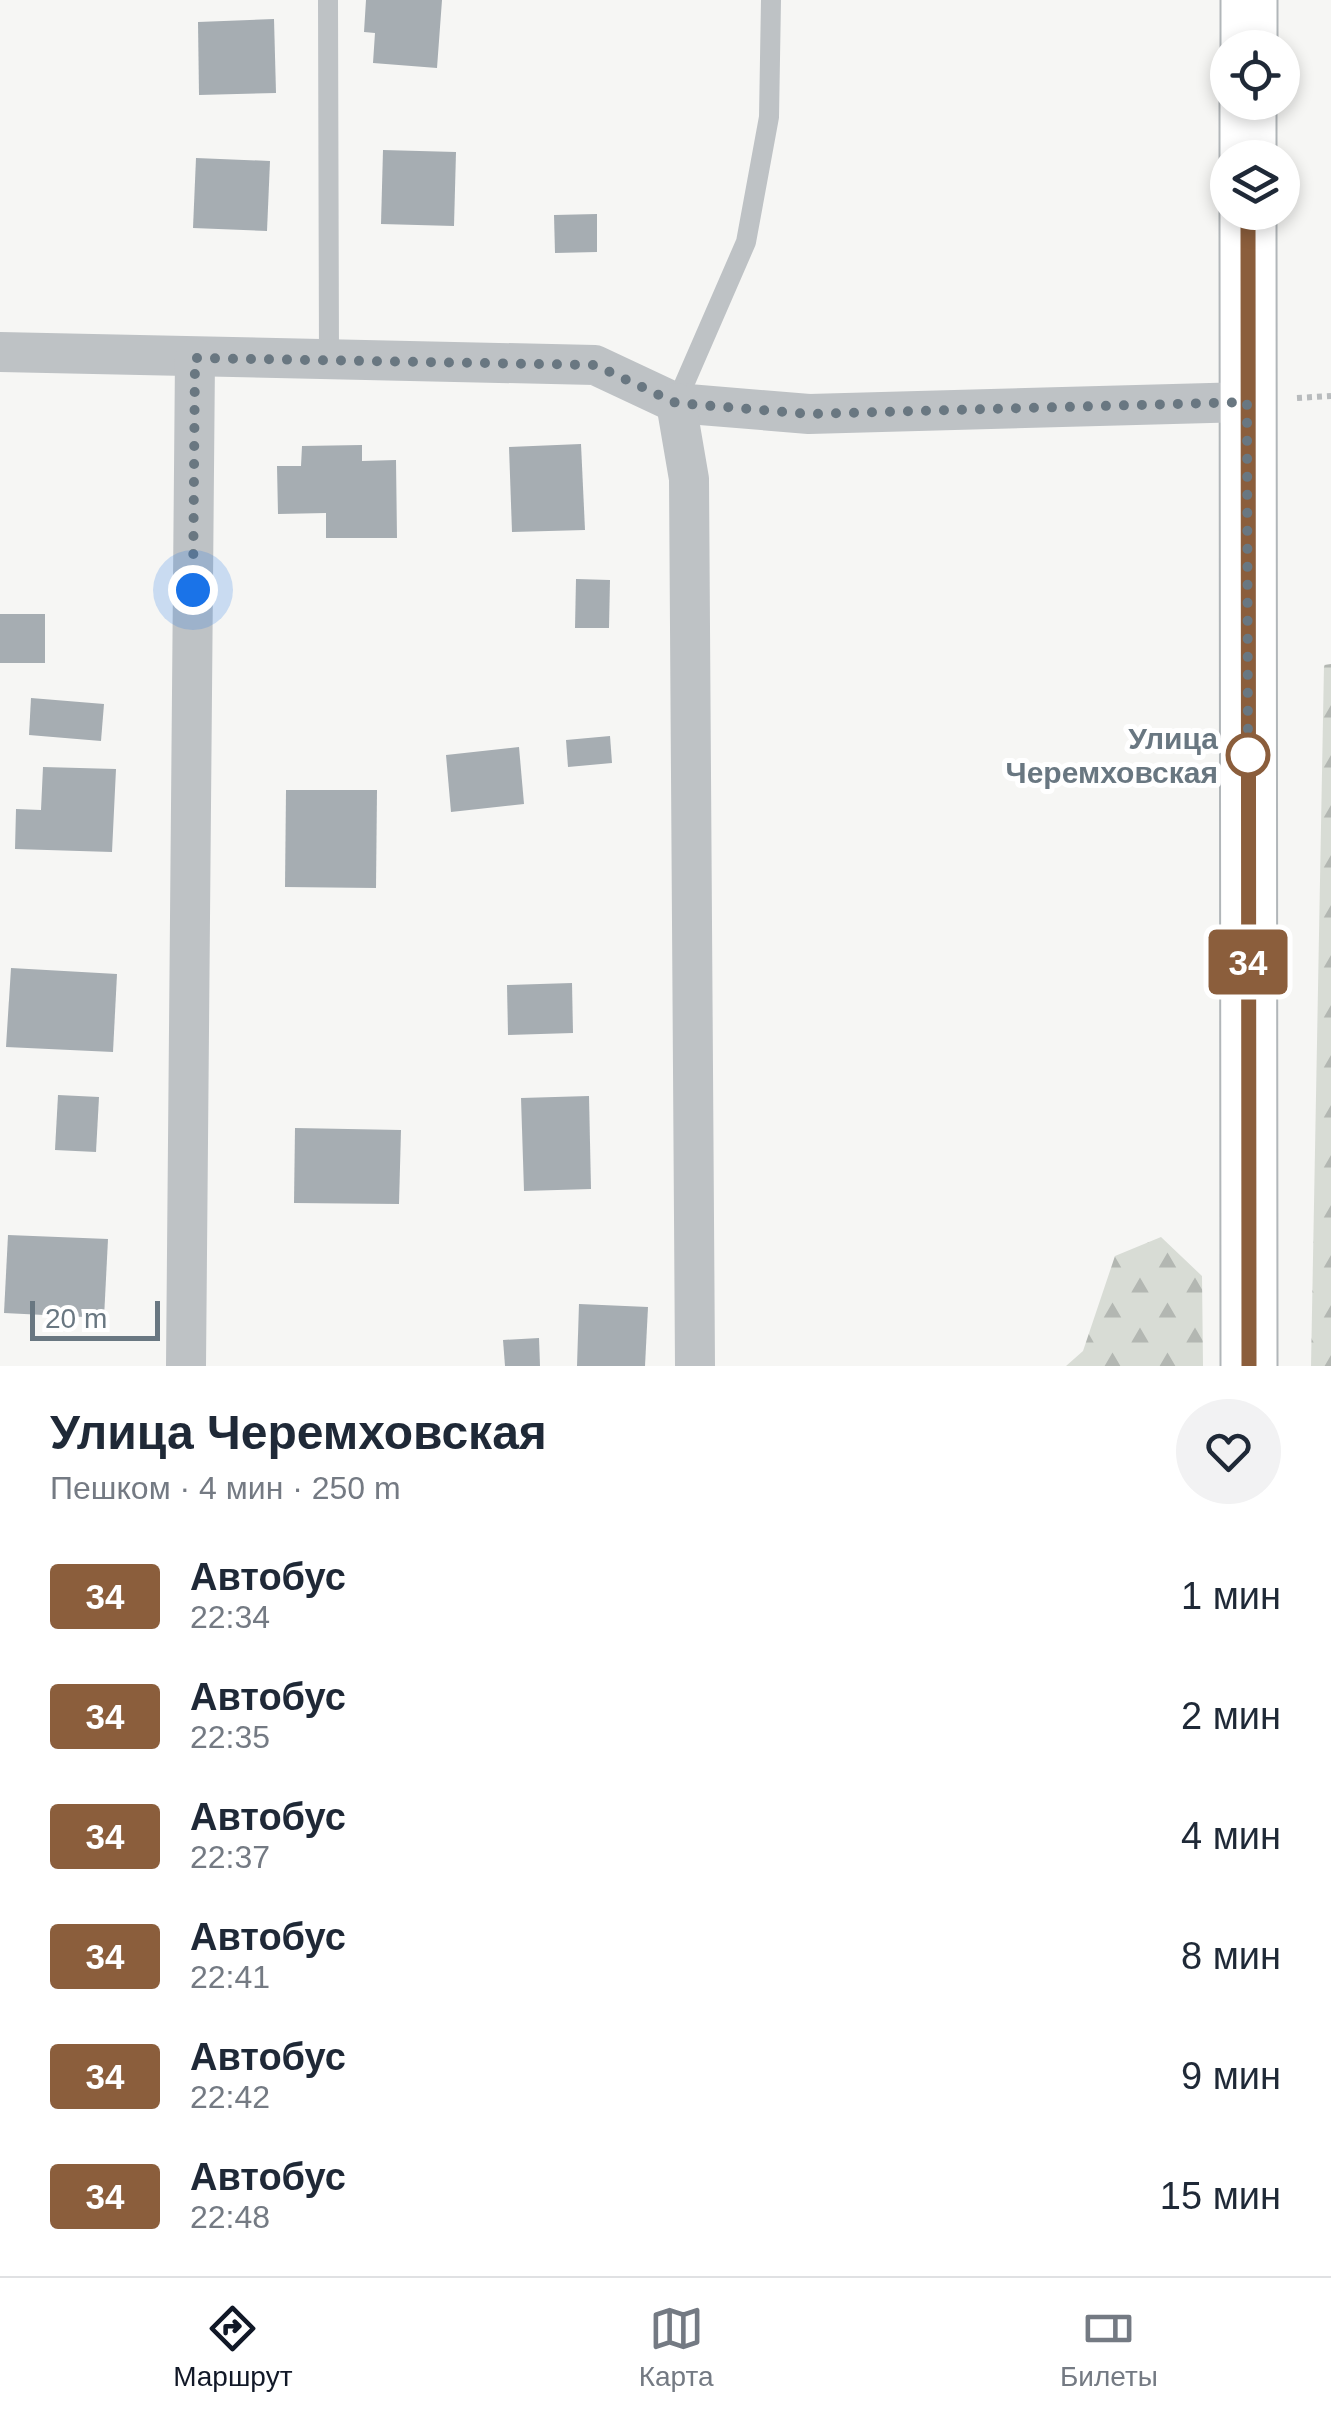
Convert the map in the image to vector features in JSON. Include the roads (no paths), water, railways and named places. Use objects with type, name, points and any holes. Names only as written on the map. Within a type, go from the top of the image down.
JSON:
[{"type":"main road","points":[[1249,0],[1249,30]]},
{"type":"main road","points":[[1248,230],[1249,1366]]},
{"type":"street","points":[[0,352],[595,365],[676,403],[809,414],[1247,402]]},
{"type":"street","points":[[186,1366],[195,358]]},
{"type":"street","points":[[676,403],[688,479],[695,1366]]},
{"type":"lane","points":[[328,0],[329,357]]},
{"type":"lane","points":[[676,403],[746,242],[769,117],[771,0]]},
{"type":"place","name":"Улица Черемховская","points":[[1248,755]]}]
